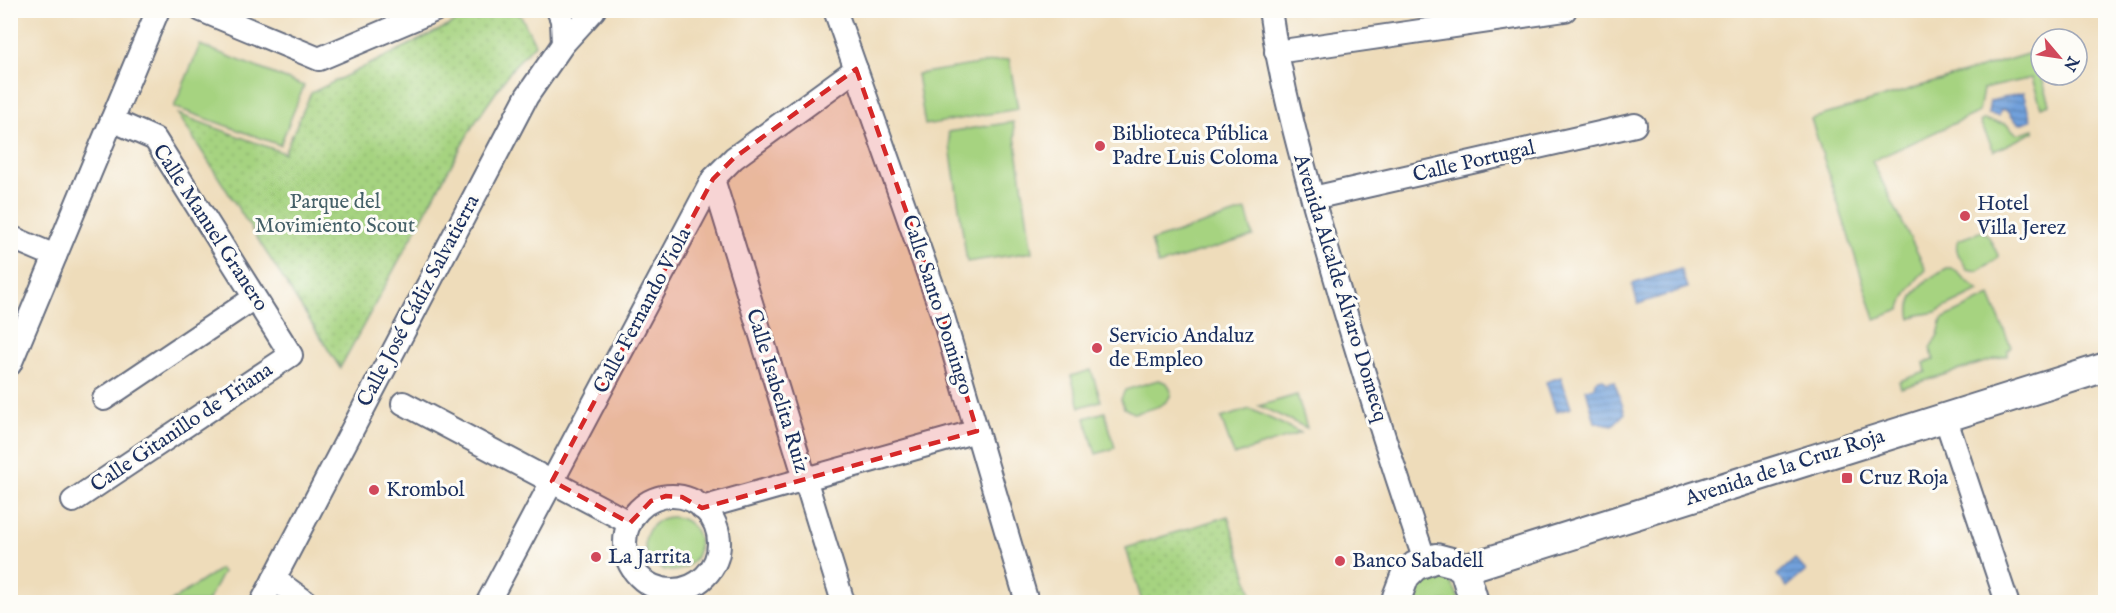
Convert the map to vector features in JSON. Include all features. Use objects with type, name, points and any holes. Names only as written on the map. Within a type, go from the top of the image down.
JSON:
[{"type":"main road","name":"Avenida de la Cruz Roja","points":[[1464,569],[2106,367]]},
{"type":"main road","points":[[1392,601],[1405,576],[1415,566],[1436,558],[1447,560],[1464,569],[1474,603]]},
{"type":"street","points":[[10,364],[158,10]]},
{"type":"street","points":[[201,10],[319,59],[435,10]]},
{"type":"street","points":[[558,10],[562,20],[563,44]]},
{"type":"street","name":"Calle José Cádiz Salvatierra","points":[[262,603],[527,96],[563,44],[594,10]]},
{"type":"street","name":"Calle Santo Domingo","points":[[835,10],[942,313],[1027,603]]},
{"type":"street","name":"Avenida Alcalde Álvaro Domecq","points":[[1270,10],[1288,112],[1337,285],[1425,561]]},
{"type":"street","points":[[1276,52],[1565,10]]},
{"type":"street","name":"Calle Fernando Viola","points":[[488,603],[713,179],[734,158],[856,69]]},
{"type":"street","name":"Calle Manuel Granero","points":[[112,120],[155,139],[291,355]]},
{"type":"street","name":"Calle Portugal","points":[[1313,198],[1635,125]]},
{"type":"street","name":"Calle Isabelita Ruiz","points":[[713,179],[843,603]]},
{"type":"street","points":[[10,237],[55,256]]},
{"type":"street","points":[[104,399],[254,298]]},
{"type":"street","name":"Calle Gitanillo de Triana","points":[[73,501],[291,355]]},
{"type":"street","points":[[403,403],[630,522]]},
{"type":"street","points":[[1945,417],[2007,603]]},
{"type":"street","points":[[702,508],[977,431]]},
{"type":"street","points":[[666,496],[682,496],[697,502],[702,508],[716,526],[719,541],[717,556],[710,570],[700,581],[686,588],[671,590],[666,596],[656,587],[642,580],[632,568],[626,553],[625,538],[630,522],[645,505],[666,496]]},
{"type":"street","points":[[274,579],[306,603]]},
{"type":"highlighted area","points":[[856,69],[942,313],[977,431],[702,508],[682,497],[666,496],[651,501],[630,523],[552,481],[713,179],[734,158]]},
{"type":"green space","name":"Parque del Movimiento Scout","points":[[480,10],[514,11],[521,16],[535,44],[514,66],[472,127],[340,368],[178,114],[284,153],[311,93]]},
{"type":"green space","points":[[200,45],[304,86],[280,145],[174,107]]},
{"type":"green space","points":[[2029,54],[2029,79],[1983,89],[1979,112],[1872,161],[1926,270],[1910,288],[1900,310],[1875,319],[1811,119]]},
{"type":"green space","points":[[1009,59],[1018,109],[925,125],[917,74]]},
{"type":"green space","points":[[2035,87],[2045,87],[2050,104],[2041,107]]},
{"type":"green space","points":[[1983,120],[2006,124],[2017,134],[2034,129],[2034,132],[1994,151],[1980,122]]},
{"type":"green space","points":[[1013,122],[1032,252],[967,262],[948,132]]},
{"type":"green space","points":[[1246,210],[1253,236],[1158,265],[1151,241]]},
{"type":"green space","points":[[1982,231],[1988,235],[1998,255],[1997,259],[1978,271],[1967,269],[1957,252],[1958,240]]},
{"type":"green space","points":[[1947,268],[1952,268],[1979,291],[1936,312],[1911,319],[1911,302],[1914,295],[1925,282]]},
{"type":"green space","points":[[1990,296],[2011,347],[2008,355],[1901,388],[1899,381],[1926,372],[1924,363],[1934,360],[1930,348],[1938,335],[1942,319]]},
{"type":"green space","points":[[1091,370],[1101,401],[1080,407],[1071,376]]},
{"type":"green space","points":[[1158,380],[1170,388],[1171,394],[1164,403],[1133,413],[1124,408],[1121,399],[1125,390]]},
{"type":"green space","points":[[1297,395],[1307,428],[1259,406]]},
{"type":"green space","points":[[1250,409],[1301,433],[1234,455],[1221,418]]},
{"type":"green space","points":[[1105,412],[1115,448],[1096,454],[1085,418]]},
{"type":"green space","points":[[1228,516],[1253,598],[1238,602],[1142,602],[1126,548]]},
{"type":"green space","points":[[672,517],[682,519],[691,525],[697,534],[699,544],[697,554],[691,563],[682,569],[672,571],[662,569],[653,563],[647,554],[645,544],[647,534],[653,525],[662,519]]},
{"type":"green space","points":[[220,569],[223,572],[207,602],[170,602]]},
{"type":"green space","points":[[1431,576],[1447,579],[1454,587],[1460,602],[1416,602],[1419,586]]},
{"type":"water","points":[[2023,93],[2031,120],[2019,124],[2009,111],[2001,109],[1999,116],[1988,114],[1990,101]]},
{"type":"water","points":[[1681,269],[1687,288],[1638,304],[1632,284]]},
{"type":"water","points":[[1561,377],[1571,408],[1556,412],[1546,382]]},
{"type":"water","points":[[1598,379],[1603,379],[1607,383],[1614,381],[1625,413],[1613,425],[1595,422],[1586,389],[1594,387]]},
{"type":"water","points":[[1795,559],[1806,571],[1787,587],[1777,575]]},
{"type":"place","name":"Biblioteca Pública Padre Luis Coloma","points":[[1100,146]]},
{"type":"place","name":"Hotel Villa Jerez","points":[[1965,216]]},
{"type":"place","name":"Servicio Andaluz de Empleo","points":[[1097,348]]},
{"type":"place","name":"Cruz Roja","points":[[1847,478]]},
{"type":"place","name":"Krombol","points":[[374,490]]},
{"type":"place","name":"La Jarrita","points":[[596,557]]},
{"type":"place","name":"Banco Sabadell","points":[[1340,561]]}]
